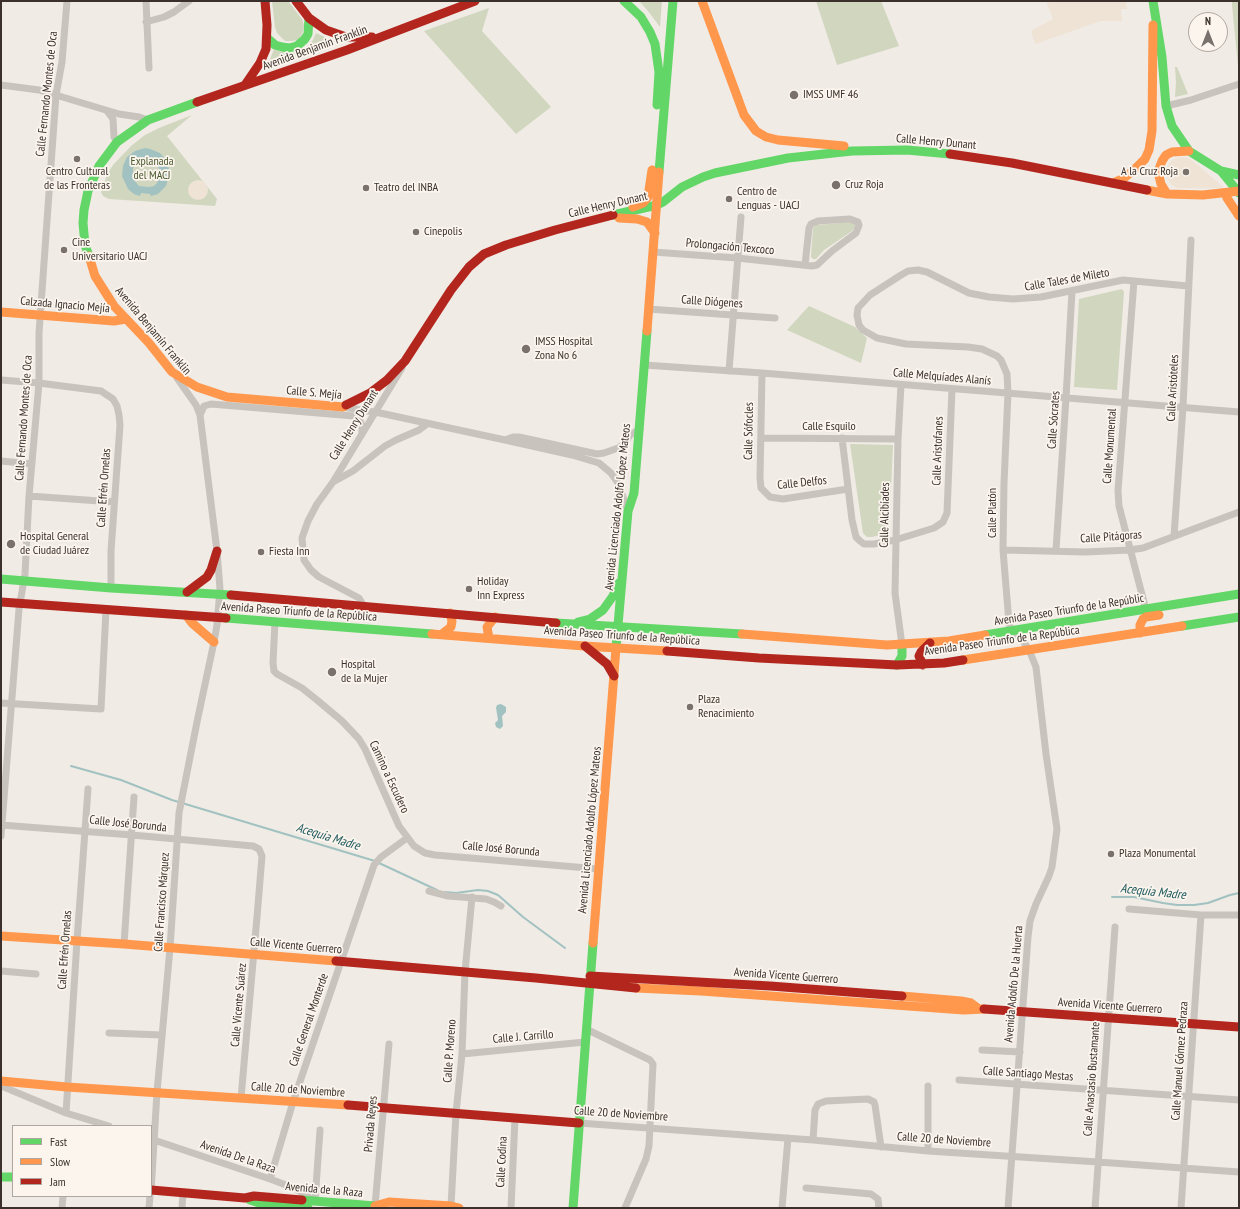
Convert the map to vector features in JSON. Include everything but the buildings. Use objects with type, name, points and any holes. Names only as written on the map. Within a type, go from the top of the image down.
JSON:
[{"type":"main road","points":[[245,85],[263,56],[267,38],[265,1]]},
{"type":"main road","points":[[296,1],[309,18],[326,30],[346,37],[382,36]]},
{"type":"main road","name":"Avenida Benjamín Franklin","points":[[172,372],[149,343],[126,319],[104,292],[95,276],[84,245],[83,232],[85,204],[94,177],[106,156],[117,142],[148,120],[340,52],[475,1]]},
{"type":"main road","points":[[607,216],[639,205],[648,198],[651,181],[658,93],[659,72],[655,44],[641,17],[624,1]]},
{"type":"main road","name":"Avenida Licenciado Adolfo López Mateos","points":[[573,1208],[622,577],[628,511],[634,493],[640,429],[648,309],[673,1]]},
{"type":"main road","points":[[702,1],[744,115],[756,131],[778,140],[845,146],[852,150]]},
{"type":"main road","points":[[1154,1],[1162,57],[1166,106],[1172,126],[1189,151],[1221,170],[1239,175]]},
{"type":"main road","points":[[1112,183],[1124,178],[1134,170],[1145,159],[1149,150],[1152,131],[1152,39],[1155,13]]},
{"type":"main road","points":[[267,38],[275,45],[282,47],[297,46],[308,34],[309,18]]},
{"type":"main road","name":"Calle Henry Dunant","points":[[405,361],[451,290],[469,267],[484,254],[506,245],[607,216],[657,205],[688,184],[715,173],[788,158],[852,150],[890,150],[954,154],[1006,162],[1167,194],[1197,195],[1238,192]]},
{"type":"main road","points":[[1167,194],[1161,184],[1159,176],[1159,169],[1162,161],[1166,155],[1172,152],[1189,151]]},
{"type":"main road","points":[[1221,170],[1238,192]]},
{"type":"main road","points":[[1226,193],[1227,198],[1239,216]]},
{"type":"main road","points":[[607,216],[642,220],[650,225],[655,233]]},
{"type":"main road","name":"Calzada Ignacio Mejía","points":[[1,312],[114,321],[126,319]]},
{"type":"main road","points":[[342,407],[370,393],[387,380],[405,361]]},
{"type":"main road","name":"Calle S. Mejía","points":[[172,372],[197,387],[208,392],[227,397],[342,407]]},
{"type":"main road","points":[[187,592],[207,577],[212,570],[217,550]]},
{"type":"main road","points":[[570,624],[590,619],[603,610],[613,596],[622,577]]},
{"type":"main road","name":"Avenida Paseo Triunfo de la República","points":[[1,579],[111,588],[220,594],[570,624],[688,630],[840,642],[902,645]]},
{"type":"main road","name":"Avenida Paseo Triunfo de la Repúblic","points":[[902,645],[930,643],[1013,631],[1239,594]]},
{"type":"main road","name":"Avenida Paseo Triunfo de la República","points":[[1,602],[275,621],[584,646],[617,647],[759,658],[897,665],[944,663],[1239,617]]},
{"type":"main road","points":[[1140,633],[1141,622],[1143,619],[1146,617],[1170,613],[1178,605]]},
{"type":"main road","points":[[1210,622],[1222,613],[1239,610]]},
{"type":"main road","points":[[442,634],[451,627],[452,621],[450,613]]},
{"type":"main road","points":[[186,615],[192,623],[214,642]]},
{"type":"main road","points":[[489,638],[486,632],[487,628],[490,622],[496,617]]},
{"type":"main road","points":[[923,665],[919,656],[922,650],[930,643]]},
{"type":"main road","points":[[897,665],[902,656],[902,645]]},
{"type":"main road","points":[[584,646],[592,650],[600,657],[607,664],[614,676]]},
{"type":"main road","name":"Calle Vicente Guerrero","points":[[1,936],[124,944],[536,978],[590,980]]},
{"type":"main road","name":"Avenida Vicente Guerrero","points":[[590,980],[763,986],[961,1001],[971,1003],[978,1009],[1239,1027]]},
{"type":"main road","name":"Calle 20 de Noviembre","points":[[1,1081],[67,1087],[456,1113],[579,1123]]},
{"type":"main road","points":[[1,1176],[12,1178]]},
{"type":"main road","name":"Avenida de la Raza","points":[[152,1191],[245,1198],[254,1202],[262,1203],[379,1207],[389,1202],[455,1207]]},
{"type":"street","name":"Calle Fernando Montes de Oca","points":[[1,836],[3,774],[8,755],[20,603],[24,581],[29,496],[39,383],[40,315],[56,95],[62,62],[67,1]]},
{"type":"street","points":[[146,1],[149,68]]},
{"type":"street","points":[[146,22],[164,17],[189,1]]},
{"type":"street","points":[[1166,106],[1191,100],[1239,84]]},
{"type":"street","points":[[1,85],[39,90],[108,111],[148,120]]},
{"type":"street","points":[[108,111],[113,119],[114,137],[117,142]]},
{"type":"street","points":[[729,371],[737,258],[742,217]]},
{"type":"street","name":"Prolongación Texcoco","points":[[653,252],[737,258],[812,266],[817,265],[832,251],[856,233],[858,229],[858,222],[850,219],[818,221],[811,224],[809,228],[805,265]]},
{"type":"street","name":"Calle Aristóteles","points":[[1174,536],[1183,407],[1191,240]]},
{"type":"street","name":"Calle Tales de Mileto","points":[[1008,393],[1007,374],[1001,360],[997,356],[982,349],[906,344],[877,338],[863,330],[859,325],[857,315],[858,308],[870,295],[901,275],[908,271],[918,270],[927,272],[969,293],[989,297],[1028,299],[1123,280],[1188,286]]},
{"type":"street","name":"Calle Monumental","points":[[1134,281],[1118,491],[1119,506],[1146,610]]},
{"type":"street","name":"Calle Sócrates","points":[[1056,550],[1072,291]]},
{"type":"street","name":"Calle Diógenes","points":[[648,309],[775,318]]},
{"type":"street","name":"Calle Henry Dunant","points":[[364,606],[363,602],[356,596],[319,577],[311,570],[304,560],[302,538],[308,521],[317,504],[333,482],[399,375],[405,361]]},
{"type":"street","name":"Calle Melquíades Alanís","points":[[644,365],[762,373],[1239,412]]},
{"type":"street","name":"Avenida Benjamín Franklin","points":[[172,372],[196,405],[200,415],[217,550],[220,594],[217,617]]},
{"type":"street","name":"Calle Sófocles","points":[[761,488],[762,373]]},
{"type":"street","points":[[1,380],[39,383]]},
{"type":"street","name":"Calle Efrén Ornelas","points":[[39,383],[94,389],[107,394],[113,399],[117,406],[120,426],[111,551],[111,588]]},
{"type":"street","name":"Calle Alcibíades","points":[[901,385],[895,540],[896,606],[902,645]]},
{"type":"street","name":"Calle Aristofanes","points":[[895,540],[934,528],[943,522],[947,513],[952,389]]},
{"type":"street","name":"Calle Platón","points":[[1008,393],[1004,483],[1004,550],[1009,623],[1013,631]]},
{"type":"street","points":[[200,415],[204,406],[211,404],[354,416],[362,423],[361,436]]},
{"type":"street","name":"Calle S. Mejía","points":[[342,407],[376,412],[505,440],[572,455],[599,463],[611,473],[618,483],[628,511]]},
{"type":"street","points":[[333,482],[353,471],[385,446],[419,430],[427,424]]},
{"type":"street","name":"Calle S. Mejía","points":[[505,440],[513,437],[519,437],[598,454],[618,448],[630,435],[640,429]]},
{"type":"street","name":"Calle Esquilo","points":[[761,438],[898,439]]},
{"type":"street","points":[[842,438],[852,520],[856,537],[864,544],[895,540]]},
{"type":"street","points":[[1,462],[32,464]]},
{"type":"street","name":"Calle Delfos","points":[[761,488],[770,497],[783,499],[848,489]]},
{"type":"street","points":[[29,496],[114,502]]},
{"type":"street","name":"Calle Pitágoras","points":[[1004,550],[1056,550],[1085,552],[1143,548],[1239,512]]},
{"type":"street","points":[[1,703],[101,709],[106,610]]},
{"type":"street","name":"Calle Francisco Márquez","points":[[152,1166],[170,948],[179,813],[214,642],[217,617]]},
{"type":"street","name":"Camino a Escudero","points":[[275,621],[274,671],[302,688],[317,700],[359,739],[365,749],[399,826],[407,838]]},
{"type":"street","name":"Avenida Adolfo De la Huerta","points":[[1008,1208],[1030,921],[1052,867],[1057,829],[1046,754],[1036,667],[1029,650],[1021,638],[1013,631]]},
{"type":"street","name":"Calle Efrén Ornelas","points":[[66,1113],[88,789]]},
{"type":"street","points":[[124,944],[134,797]]},
{"type":"street","name":"Calle José Borunda","points":[[1,825],[253,846]]},
{"type":"street","name":"Calle General Monterde","points":[[270,1179],[293,1102],[374,865],[381,857],[407,838]]},
{"type":"street","name":"Calle José Borunda","points":[[407,838],[414,846],[425,853],[436,855],[599,869]]},
{"type":"street","name":"Calle Vicente Suárez","points":[[241,1098],[262,856],[259,849],[253,846]]},
{"type":"street","points":[[429,891],[448,896],[486,899],[501,906]]},
{"type":"street","name":"Calle P. Moreno","points":[[455,1207],[456,1113],[462,1054],[465,972],[472,897]]},
{"type":"street","points":[[1129,909],[1201,915],[1239,915]]},
{"type":"street","name":"Calle Manuel Gómez Pedraza","points":[[1180,1208],[1201,915]]},
{"type":"street","name":"Calle Anastasio Bustamante","points":[[1095,1208],[1107,1018],[1115,928]]},
{"type":"street","points":[[1,971],[36,974]]},
{"type":"street","points":[[586,1029],[650,1060],[653,1068],[649,1146],[646,1159],[625,1208]]},
{"type":"street","points":[[109,1033],[162,1035]]},
{"type":"street","name":"Calle J. Carrillo","points":[[462,1054],[585,1042]]},
{"type":"street","name":"Privada Reyes","points":[[379,1207],[383,1108],[389,1044]]},
{"type":"street","points":[[982,1050],[1020,1052]]},
{"type":"street","name":"Calle Santiago Mestas","points":[[959,1080],[1239,1100]]},
{"type":"street","points":[[1,1086],[66,1113],[106,1125]]},
{"type":"street","points":[[928,1086],[928,1151]]},
{"type":"street","points":[[813,1140],[815,1110],[818,1104],[826,1101],[868,1099],[874,1102],[875,1105],[881,1147]]},
{"type":"street","name":"Calle Codina","points":[[511,1208],[515,1118]]},
{"type":"street","name":"Calle 20 de Noviembre","points":[[579,1123],[813,1140],[928,1151],[1239,1172]]},
{"type":"street","points":[[312,1205],[320,1130]]},
{"type":"street","points":[[782,1208],[788,1138]]},
{"type":"street","name":"Avenida De la Raza","points":[[153,1140],[294,1188],[312,1205]]},
{"type":"street","points":[[806,1188],[867,1194],[878,1199],[879,1208]]},
{"type":"street","points":[[182,1208],[183,1193]]},
{"type":"street","points":[[62,1208],[63,1197]]},
{"type":"street","points":[[149,1208],[150,1197]]},
{"type":"green space","points":[[272,1],[288,1],[302,19],[304,26],[302,35],[297,40],[285,41],[277,33]]},
{"type":"green space","points":[[639,1],[662,1],[660,27],[648,11]]},
{"type":"green space","points":[[816,1],[881,1],[899,46],[837,65]]},
{"type":"green space","points":[[1232,1],[1239,1],[1239,76],[1232,5]]},
{"type":"green space","points":[[489,8],[482,31],[551,107],[516,134],[424,31]]},
{"type":"green space","points":[[316,33],[336,42],[267,67],[274,49],[285,53],[300,52],[313,40]]},
{"type":"green space","points":[[1175,67],[1177,67],[1188,94],[1175,97],[1176,82]]},
{"type":"green space","name":"Explanada del MACJ","points":[[192,115],[167,136],[217,199],[215,206],[109,199],[103,196],[101,192],[107,175],[113,165],[131,146],[145,135]]},
{"type":"green space","points":[[852,222],[855,224],[855,227],[852,231],[824,250],[816,259],[811,257],[814,227],[817,225]]},
{"type":"green space","points":[[1122,289],[1124,292],[1117,390],[1074,387],[1079,299]]},
{"type":"green space","points":[[809,306],[855,327],[867,338],[861,363],[787,330]]},
{"type":"green space","points":[[850,444],[893,445],[889,533],[867,537],[863,533]]},
{"type":"shaded area","points":[[1046,1],[1126,1],[1127,9],[1121,9],[1122,21],[1101,21],[1035,44],[1031,31],[1053,19]]},
{"type":"shaded area","name":"A la Cruz Roja","points":[[1181,157],[1188,158],[1194,162],[1223,188],[1177,188],[1172,185],[1167,178],[1167,167],[1172,160]]},
{"type":"shaded area","points":[[194,180],[202,180],[208,186],[208,194],[202,200],[194,200],[188,194],[188,186]]},
{"type":"water","points":[[145,148],[150,149],[160,153],[166,160],[169,169],[169,176],[166,186],[158,194],[151,196],[150,194],[141,193],[140,196],[134,194],[128,189],[122,176],[123,166],[127,157],[135,151]],"holes":[[[144,159],[154,161],[160,171],[157,183],[154,186],[149,187],[139,186],[133,179],[133,168],[136,163]]]},
{"type":"water","points":[[501,704],[506,707],[506,712],[502,716],[503,726],[500,729],[496,727],[495,723],[498,720],[496,708],[497,705]]},
{"type":"waterway","name":"Acequia Madre","points":[[71,766],[121,780],[172,800],[375,861]]},
{"type":"waterway","name":"Acequia Madre","points":[[379,863],[437,890]]},
{"type":"waterway","name":"Acequia Madre","points":[[445,892],[456,893],[478,890],[488,891],[498,895],[523,917],[565,948]]},
{"type":"waterway","name":"Acequia Madre","points":[[1112,897],[1134,897],[1177,905],[1194,905],[1208,903],[1239,893]]},
{"type":"traffic: fast","points":[[624,1],[641,17],[655,44],[659,72],[657,105]]},
{"type":"traffic: fast","points":[[659,172],[673,1]]},
{"type":"traffic: fast","points":[[1153,1],[1162,57],[1166,106],[1172,126],[1189,151],[1221,171],[1239,193]]},
{"type":"traffic: fast","points":[[267,38],[275,45],[282,47],[289,48],[297,46],[308,34],[309,18]]},
{"type":"traffic: fast","points":[[89,256],[85,245],[83,223],[84,210],[88,191],[99,166],[117,142],[148,120],[197,102]]},
{"type":"traffic: fast","points":[[613,215],[657,205],[682,187],[715,173],[788,158],[852,151],[907,150],[950,154]]},
{"type":"traffic: fast","points":[[1221,171],[1239,175]]},
{"type":"traffic: fast","points":[[616,648],[628,511],[634,493],[647,331]]},
{"type":"traffic: fast","points":[[1,579],[111,588],[231,595]]},
{"type":"traffic: fast","points":[[578,622],[590,619],[603,610],[613,596],[619,583]]},
{"type":"traffic: fast","points":[[985,635],[1239,594]]},
{"type":"traffic: fast","points":[[1182,626],[1239,617]]},
{"type":"traffic: fast","points":[[226,618],[432,634]]},
{"type":"traffic: fast","points":[[556,623],[742,634]]},
{"type":"traffic: fast","points":[[897,665],[902,656],[902,645]]},
{"type":"traffic: fast","points":[[573,1208],[593,943]]},
{"type":"traffic: fast","points":[[1,1177],[12,1177]]},
{"type":"traffic: fast","points":[[250,1200],[262,1204],[308,1208]]},
{"type":"traffic: fast","points":[[302,1200],[375,1206],[382,1208]]},
{"type":"traffic: slow","points":[[702,1],[744,115],[756,131],[766,137],[778,140],[844,146]]},
{"type":"traffic: slow","points":[[1113,183],[1124,178],[1134,170],[1145,159],[1149,150],[1152,131],[1153,25]]},
{"type":"traffic: slow","points":[[1167,194],[1161,184],[1159,176],[1159,169],[1162,161],[1166,155],[1172,152],[1189,151]]},
{"type":"traffic: slow","points":[[633,207],[643,203],[648,197],[652,170]]},
{"type":"traffic: slow","points":[[647,331],[659,172]]},
{"type":"traffic: slow","points":[[1147,190],[1167,194],[1203,195],[1239,191]]},
{"type":"traffic: slow","points":[[1226,193],[1227,198],[1239,216]]},
{"type":"traffic: slow","points":[[619,218],[637,219],[647,222],[655,233]]},
{"type":"traffic: slow","points":[[89,256],[95,276],[114,306],[149,343],[172,372],[197,387],[227,397],[343,407],[346,405]]},
{"type":"traffic: slow","points":[[1,312],[114,321],[126,319]]},
{"type":"traffic: slow","points":[[442,634],[451,627],[452,621],[450,613]]},
{"type":"traffic: slow","points":[[186,615],[192,623],[214,642]]},
{"type":"traffic: slow","points":[[1140,633],[1140,625],[1143,619],[1146,617],[1159,615]]},
{"type":"traffic: slow","points":[[489,638],[487,627],[495,617]]},
{"type":"traffic: slow","points":[[963,660],[1182,626]]},
{"type":"traffic: slow","points":[[432,634],[667,651]]},
{"type":"traffic: slow","points":[[742,634],[887,645],[949,641],[985,635]]},
{"type":"traffic: slow","points":[[593,943],[616,648]]},
{"type":"traffic: slow","points":[[1,936],[336,961]]},
{"type":"traffic: slow","points":[[636,988],[701,991],[964,1010],[984,1009]]},
{"type":"traffic: slow","points":[[902,996],[961,1001],[971,1003],[979,1009]]},
{"type":"traffic: slow","points":[[1,1081],[67,1087],[348,1105]]},
{"type":"traffic: slow","points":[[375,1206],[389,1202],[451,1206],[459,1208]]},
{"type":"traffic: jam","points":[[245,85],[260,63],[266,49],[267,25],[265,1]]},
{"type":"traffic: jam","points":[[296,1],[309,18],[326,30],[346,37],[372,37]]},
{"type":"traffic: jam","points":[[197,102],[347,50],[475,1]]},
{"type":"traffic: jam","points":[[950,154],[1012,163],[1147,190]]},
{"type":"traffic: jam","points":[[346,405],[370,393],[387,380],[405,361],[451,290],[469,267],[484,254],[506,245],[555,230],[613,215]]},
{"type":"traffic: jam","points":[[187,592],[207,577],[211,570],[217,551]]},
{"type":"traffic: jam","points":[[231,595],[556,623]]},
{"type":"traffic: jam","points":[[1,602],[226,618]]},
{"type":"traffic: jam","points":[[923,665],[919,656],[930,643]]},
{"type":"traffic: jam","points":[[585,646],[607,664],[614,676]]},
{"type":"traffic: jam","points":[[667,651],[759,658],[897,665],[944,663],[963,660]]},
{"type":"traffic: jam","points":[[336,961],[636,988]]},
{"type":"traffic: jam","points":[[590,976],[770,986],[902,996]]},
{"type":"traffic: jam","points":[[984,1009],[1239,1027]]},
{"type":"traffic: jam","points":[[348,1105],[579,1123]]},
{"type":"traffic: jam","points":[[152,1190],[245,1198],[254,1196],[302,1200]]},
{"type":"place","name":"IMSS UMF 46","points":[[794,95]]},
{"type":"place","name":"Centro Cultural de las Fronteras","points":[[77,159]]},
{"type":"place","name":"A la Cruz Roja","points":[[1186,172]]},
{"type":"place","name":"Cruz Roja","points":[[836,185]]},
{"type":"place","name":"Teatro del INBA","points":[[366,188]]},
{"type":"place","name":"Centro de Lenguas - UACJ","points":[[729,199]]},
{"type":"place","name":"Cinepolis","points":[[416,232]]},
{"type":"place","name":"Cine Universitario UACJ","points":[[64,250]]},
{"type":"place","name":"IMSS Hospital Zona No 6","points":[[526,349]]},
{"type":"place","name":"Hospital General de Ciudad Juárez","points":[[11,544]]},
{"type":"place","name":"Fiesta Inn","points":[[261,552]]},
{"type":"place","name":"Holiday Inn Express","points":[[469,589]]},
{"type":"place","name":"Hospital de la Mujer","points":[[332,672]]},
{"type":"place","name":"Plaza Renacimiento","points":[[690,707]]},
{"type":"place","name":"Plaza Monumental","points":[[1111,854]]}]
